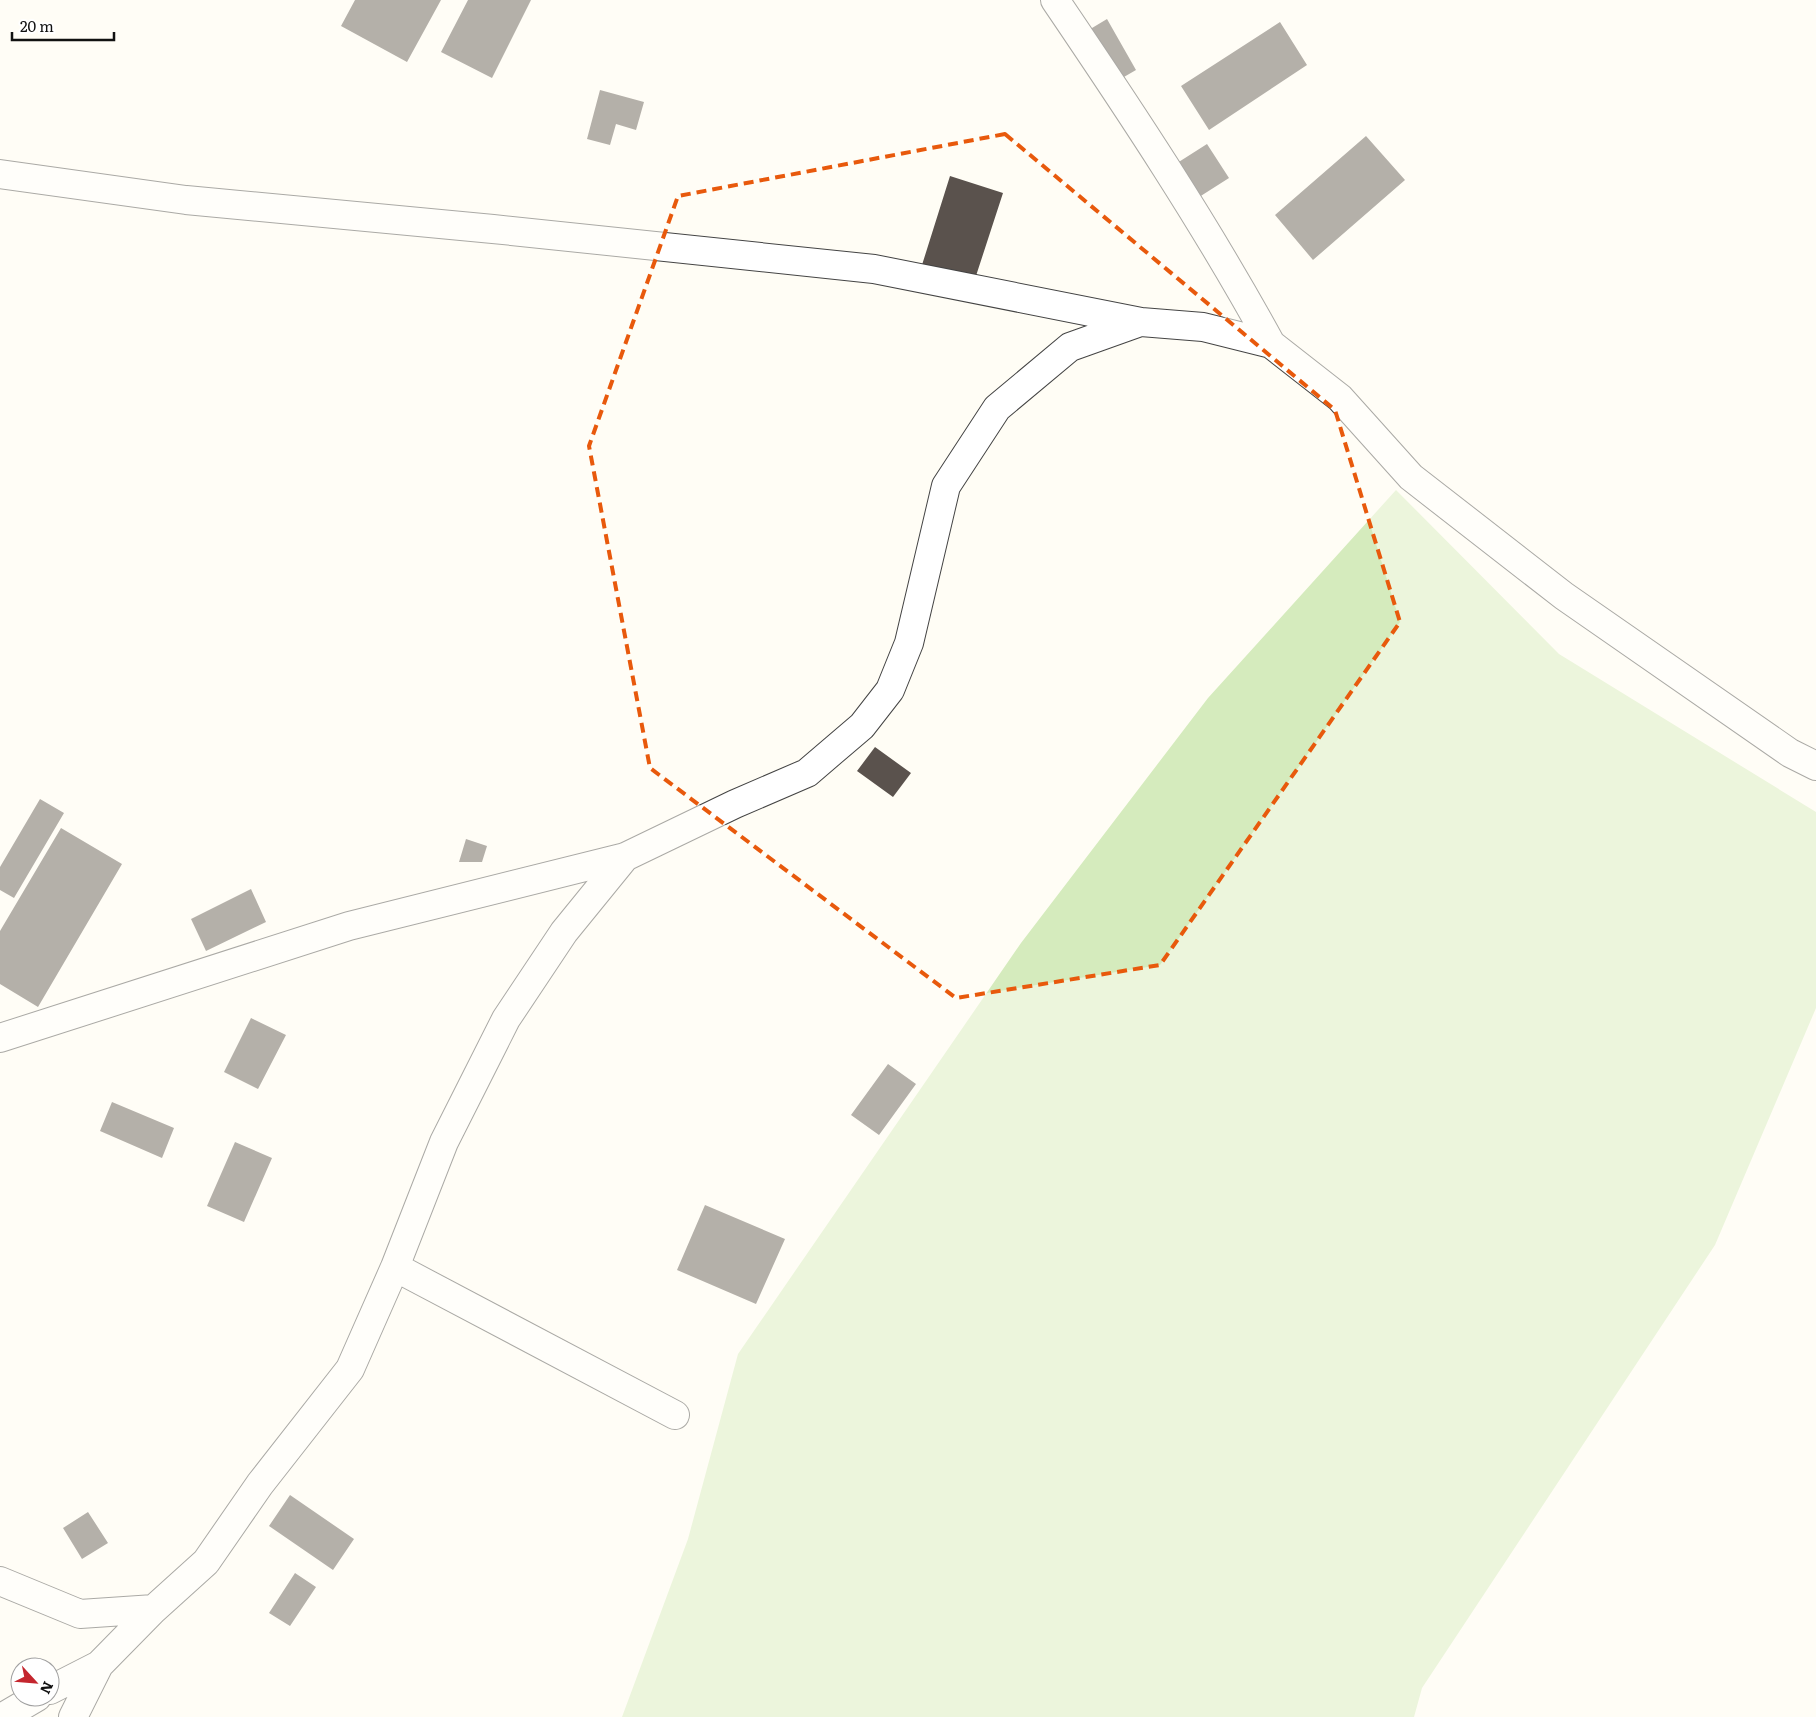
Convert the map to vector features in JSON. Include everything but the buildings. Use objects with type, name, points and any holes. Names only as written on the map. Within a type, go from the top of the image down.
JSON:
[{"type":"street","points":[[1055,0],[1119,95],[1234,277],[1271,344],[1340,398],[1411,477],[1564,596],[1790,753],[1816,766]]},
{"type":"street","points":[[0,174],[186,200],[483,228],[874,269],[1141,322],[1203,327],[1271,344]]},
{"type":"street","points":[[0,1038],[349,926],[625,857],[735,804],[807,773],[862,726],[890,690],[909,643],[946,486],[997,408],[1070,347],[1141,322]]},
{"type":"street","points":[[73,1717],[99,1665],[154,1609],[206,1562],[260,1484],[350,1369],[395,1267],[444,1142],[506,1019],[564,932],[625,857]]},
{"type":"street","points":[[395,1267],[675,1415]]},
{"type":"street","points":[[0,1581],[80,1614],[154,1609]]},
{"type":"street","points":[[60,1685],[99,1665]]},
{"type":"street","points":[[3,1717],[20,1707]]},
{"type":"highlighted area","points":[[1005,134],[1335,410],[1400,622],[1160,965],[956,998],[650,768],[589,446],[678,196]]},
{"type":"green space","points":[[1396,490],[1559,654],[1816,812],[1816,1008],[1715,1245],[1422,1688],[1414,1717],[622,1717],[688,1539],[738,1354],[1021,943],[1208,698]]}]
